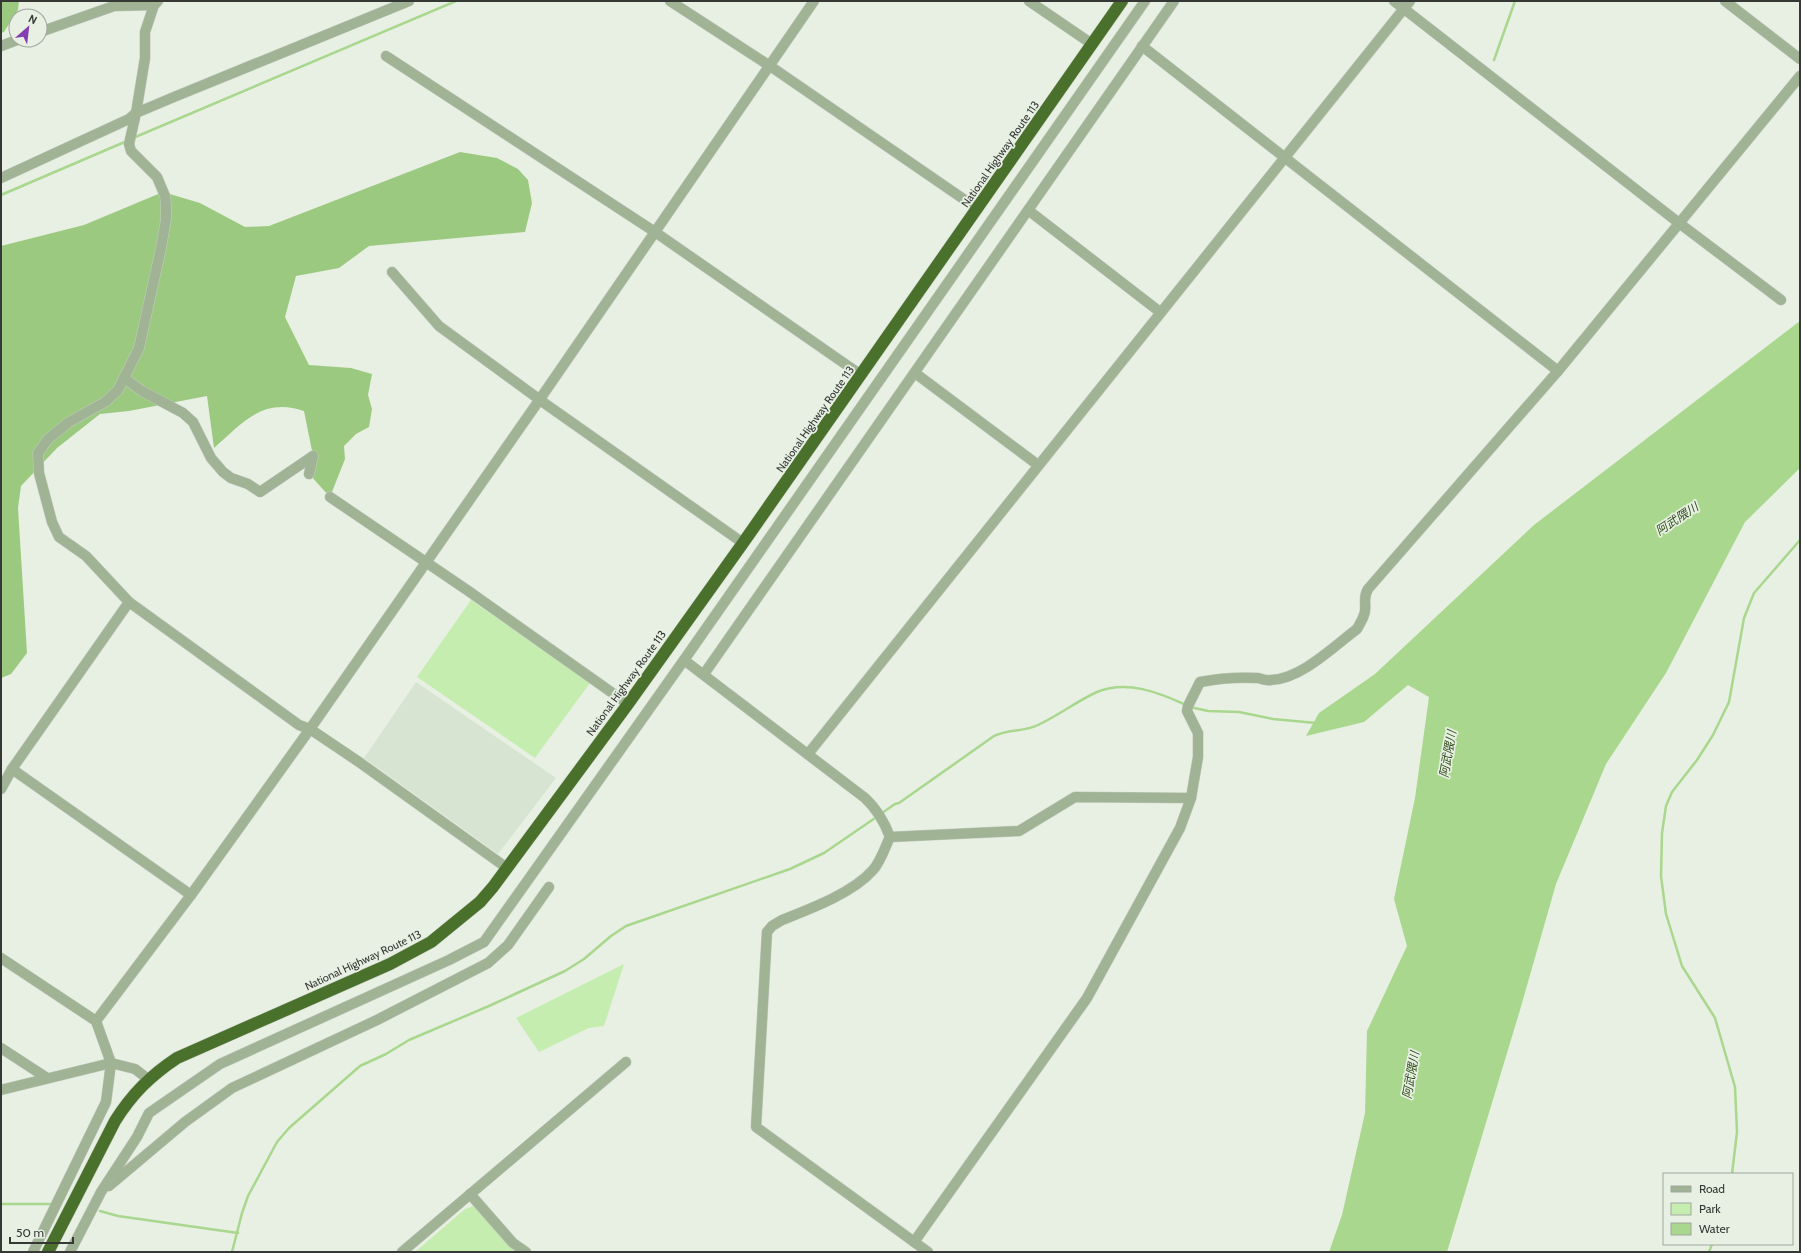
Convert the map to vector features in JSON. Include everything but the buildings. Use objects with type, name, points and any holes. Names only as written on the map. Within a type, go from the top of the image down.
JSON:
[{"type":"highway","name":"National Highway Route 113","points":[[48,1252],[115,1121],[124,1107],[148,1079],[177,1058],[390,964],[431,942],[480,902],[507,868],[628,704],[743,543],[1122,1]]},
{"type":"street","points":[[1,178],[130,119],[136,114],[409,1]]},
{"type":"street","points":[[670,1],[770,66],[978,209]]},
{"type":"street","points":[[96,1021],[191,895],[310,729],[540,399],[814,1]]},
{"type":"street","points":[[1029,1],[1092,44]]},
{"type":"street","points":[[70,1252],[101,1192],[137,1137],[149,1113],[220,1064],[449,960],[484,942],[493,932],[1145,1]]},
{"type":"street","points":[[704,674],[1174,1]]},
{"type":"street","points":[[1394,1],[1407,5],[1679,223],[1781,300]]},
{"type":"street","points":[[1725,1],[1800,59]]},
{"type":"street","points":[[48,29],[114,6],[156,3],[145,32],[145,58],[136,114],[129,144],[131,151],[157,177],[165,196],[166,219],[151,298],[139,348],[118,390],[105,402],[69,422],[48,439],[38,453],[38,473],[52,522],[59,538],[86,556],[129,602],[299,725],[310,729],[507,868]]},
{"type":"street","points":[[808,754],[1407,5]]},
{"type":"street","points":[[1142,46],[1558,371]]},
{"type":"street","points":[[386,56],[655,232],[861,375]]},
{"type":"street","points":[[914,1242],[1087,998],[1180,828],[1191,798],[1198,757],[1198,733],[1188,711],[1188,706],[1200,682],[1221,678],[1259,678],[1270,680],[1285,678],[1302,670],[1357,629],[1362,621],[1365,610],[1364,595],[1368,589],[1558,371],[1800,76]]},
{"type":"street","points":[[1028,210],[1160,312]]},
{"type":"street","points":[[392,272],[439,326],[743,543]]},
{"type":"street","points":[[915,373],[1038,465]]},
{"type":"street","points":[[124,378],[142,391],[183,413],[193,422],[211,458],[223,472],[231,478],[248,484],[260,492],[313,456],[309,474]]},
{"type":"street","points":[[330,497],[467,590],[628,704]]},
{"type":"street","points":[[1,789],[12,769],[129,602]]},
{"type":"street","points":[[684,660],[866,798],[876,808],[890,836]]},
{"type":"street","points":[[12,769],[191,895]]},
{"type":"street","points":[[890,836],[1019,831],[1075,797],[1191,798]]},
{"type":"street","points":[[890,836],[874,869],[865,878],[842,893],[782,920],[772,926],[767,932],[756,1127],[928,1252]]},
{"type":"street","points":[[101,1192],[185,1122],[232,1088],[378,1020],[488,963],[508,945],[549,887]]},
{"type":"street","points":[[1,958],[96,1021],[111,1063],[106,1102],[33,1252]]},
{"type":"street","points":[[1,1048],[47,1078]]},
{"type":"street","points":[[402,1252],[626,1062]]},
{"type":"street","points":[[1,1090],[111,1063],[135,1069],[148,1079]]},
{"type":"street","points":[[470,1194],[514,1242],[526,1252]]},
{"type":"shaded area","points":[[1,1],[19,1],[18,8],[8,8],[8,26],[4,32],[1,33]]},
{"type":"shaded area","points":[[460,152],[497,158],[518,169],[528,180],[532,203],[525,232],[369,246],[339,268],[296,276],[285,317],[309,365],[351,368],[372,374],[368,395],[372,409],[369,427],[356,434],[344,446],[345,459],[330,497],[309,474],[313,456],[304,411],[276,407],[265,410],[244,422],[214,448],[207,396],[129,411],[100,414],[57,448],[21,486],[18,508],[27,653],[11,674],[1,678],[1,246],[84,225],[163,192],[200,203],[245,227],[269,226]]},
{"type":"shaded area","points":[[416,682],[556,778],[498,854],[364,758]]},
{"type":"green space","points":[[471,600],[590,683],[535,758],[417,677]]},
{"type":"green space","points":[[624,964],[604,1026],[589,1028],[539,1052],[516,1018]]},
{"type":"green space","points":[[476,1205],[520,1252],[415,1252],[465,1209]]},
{"type":"water","name":"阿武隈川","points":[[1800,321],[1800,468],[1745,522],[1666,673],[1606,764],[1556,884],[1520,1010],[1447,1252],[1329,1252],[1342,1215],[1365,1113],[1367,1031],[1407,946],[1394,899],[1415,798],[1429,697],[1408,685],[1364,722],[1306,736],[1319,713],[1375,674],[1534,525]]},
{"type":"waterway","points":[[133,138],[456,1]]},
{"type":"waterway","points":[[1494,60],[1515,1]]},
{"type":"waterway","points":[[1,195],[127,141]]},
{"type":"waterway","points":[[1732,1173],[1737,1132],[1735,1087],[1715,1018],[1682,966],[1666,914],[1661,876],[1662,833],[1666,806],[1672,792],[1697,760],[1713,735],[1729,702],[1744,618],[1754,593],[1800,540]]},
{"type":"waterway","points":[[882,813],[899,803],[994,736],[1005,732],[1027,729],[1038,725],[1097,692],[1120,687],[1131,687],[1153,692],[1186,705]]},
{"type":"waterway","points":[[1190,707],[1208,711],[1239,712],[1273,719],[1316,723]]},
{"type":"waterway","points":[[232,1252],[248,1196],[277,1142],[289,1128],[360,1066],[386,1054],[409,1040],[489,1006],[565,971],[584,959],[611,936],[626,926],[790,869],[824,853],[878,816]]},
{"type":"waterway","points":[[1,1204],[52,1204]]},
{"type":"waterway","points":[[100,1211],[118,1216],[238,1233]]},
{"type":"waterway","points":[[1709,1252],[1712,1245]]}]
